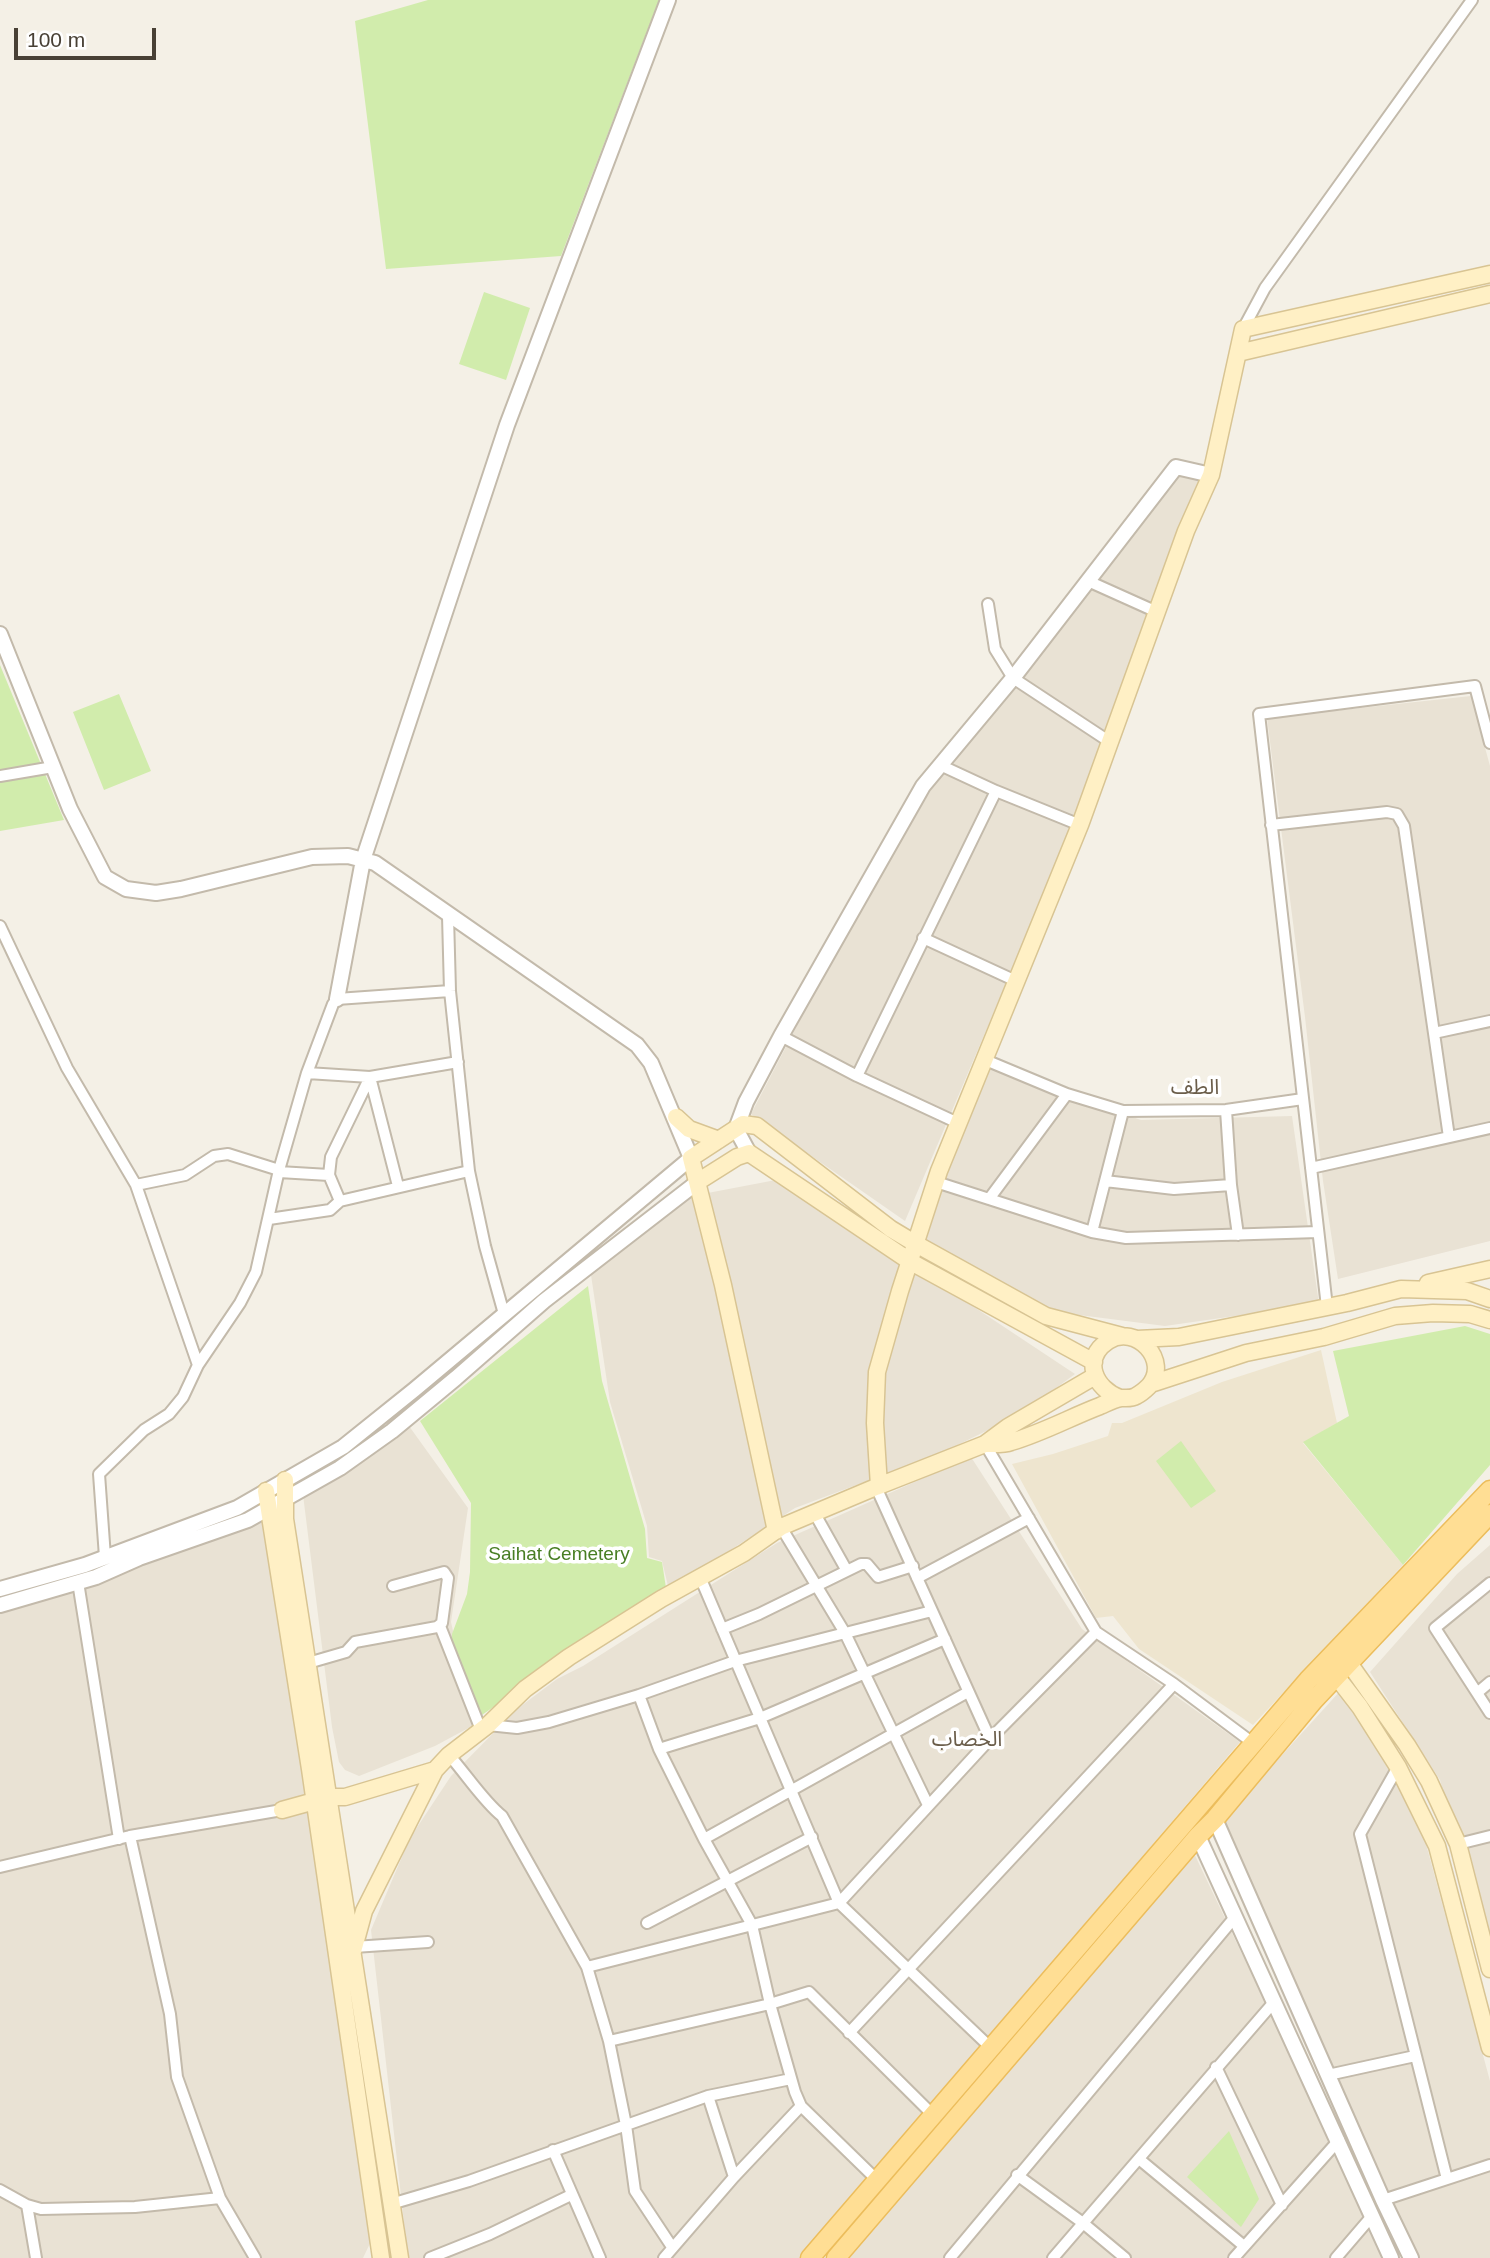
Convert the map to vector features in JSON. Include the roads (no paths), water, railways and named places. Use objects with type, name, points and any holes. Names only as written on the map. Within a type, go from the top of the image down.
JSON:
[{"type":"main road","points":[[877,1486],[877,1372],[900,1291],[958,1123],[1080,825],[1186,531],[1211,475],[1243,330],[1490,274]]},
{"type":"main road","points":[[1238,353],[1490,294]]},
{"type":"main road","points":[[676,1117],[689,1129],[719,1140]]},
{"type":"main road","points":[[778,1529],[699,1181],[691,1158],[743,1124],[757,1126],[891,1229],[916,1244],[1046,1316],[1129,1338],[1152,1353],[1156,1368],[1151,1384]]},
{"type":"main road","points":[[699,1181],[737,1157],[749,1153],[911,1262],[1094,1369],[1107,1393],[1120,1398]]},
{"type":"main road","points":[[353,1951],[364,1911],[435,1770],[524,1689],[661,1599],[744,1553],[778,1529],[877,1486],[985,1444],[1094,1369],[1100,1349],[1110,1340],[1179,1337],[1327,1307],[1490,1269]]},
{"type":"main road","points":[[1401,1289],[1467,1291],[1490,1299]]},
{"type":"main road","points":[[985,1444],[1009,1443],[1120,1398],[1136,1396],[1151,1384],[1246,1353],[1324,1336],[1395,1316],[1470,1314],[1490,1320]]},
{"type":"main road","points":[[285,1480],[285,1520],[308,1663],[322,1799],[381,2258]]},
{"type":"main road","points":[[810,2258],[1308,1680],[1490,1490]]},
{"type":"main road","points":[[267,1499],[353,1951],[391,2204],[395,2256]]},
{"type":"main road","points":[[836,2258],[1336,1676],[1490,1514]]},
{"type":"main road","points":[[1349,1662],[1429,1781],[1458,1844],[1483,1918],[1490,1969]]},
{"type":"main road","points":[[1336,1676],[1360,1707],[1398,1766],[1437,1846],[1490,2048]]},
{"type":"main road","points":[[322,1799],[343,1786],[449,1755]]},
{"type":"main road","points":[[282,1810],[322,1799],[345,1797],[435,1770]]},
{"type":"street","points":[[105,1557],[99,1474],[144,1430],[169,1414],[183,1397],[198,1365],[240,1303],[256,1272],[279,1171],[307,1073],[337,999],[363,860],[507,425],[668,0]]},
{"type":"street","points":[[1243,330],[1265,288],[1472,0]]},
{"type":"street","points":[[749,1153],[736,1129],[746,1102],[923,786],[1013,678],[1177,467],[1211,475]]},
{"type":"street","points":[[1088,581],[1157,612]]},
{"type":"street","points":[[988,604],[995,649],[1013,678],[1110,742]]},
{"type":"street","points":[[0,634],[70,809],[105,877],[126,889],[156,893],[312,857],[348,856],[375,863],[637,1045],[651,1063],[691,1158],[343,1447],[285,1480],[248,1520],[139,1558],[96,1577],[0,1605]]},
{"type":"street","points":[[1327,1307],[1259,714],[1475,686],[1490,743]]},
{"type":"street","points":[[940,765],[1080,825]]},
{"type":"street","points":[[0,776],[52,767]]},
{"type":"street","points":[[856,1076],[996,791]]},
{"type":"street","points":[[1271,825],[1387,812],[1397,814],[1404,827],[1449,1137]]},
{"type":"street","points":[[448,916],[450,991],[469,1171],[485,1246],[504,1314]]},
{"type":"street","points":[[0,926],[67,1068],[136,1185],[198,1365]]},
{"type":"street","points":[[923,938],[1016,981]]},
{"type":"street","points":[[337,999],[450,991]]},
{"type":"street","points":[[1434,1032],[1490,1021]]},
{"type":"street","points":[[781,1036],[856,1076],[958,1123]]},
{"type":"street","points":[[983,1059],[1067,1094],[1123,1111],[1226,1110],[1303,1099]]},
{"type":"street","points":[[307,1073],[370,1077],[458,1062]]},
{"type":"street","points":[[340,1201],[329,1175],[331,1157],[370,1077]]},
{"type":"street","points":[[370,1077],[398,1186]]},
{"type":"street","points":[[989,1199],[1067,1094]]},
{"type":"street","points":[[1226,1110],[1231,1185],[1238,1235]]},
{"type":"street","points":[[1092,1232],[1123,1111]]},
{"type":"street","points":[[1311,1168],[1490,1128]]},
{"type":"street","points":[[136,1185],[185,1175],[214,1156],[228,1154],[279,1171],[329,1175]]},
{"type":"street","points":[[269,1219],[330,1210],[340,1201],[469,1171]]},
{"type":"street","points":[[0,1589],[85,1565],[237,1508],[267,1499],[285,1498],[340,1468],[392,1431],[544,1301],[699,1181]]},
{"type":"street","points":[[1105,1181],[1174,1189],[1231,1185]]},
{"type":"street","points":[[936,1182],[1092,1232],[1126,1238],[1318,1232]]},
{"type":"street","points":[[985,1444],[1096,1632],[1174,1684],[1254,1743]]},
{"type":"street","points":[[877,1486],[990,1739]]},
{"type":"street","points":[[815,1514],[848,1571]]},
{"type":"street","points":[[918,1578],[1029,1518]]},
{"type":"street","points":[[778,1529],[818,1586],[845,1633],[928,1805]]},
{"type":"street","points":[[722,1629],[864,1563],[875,1575],[882,1577],[913,1566]]},
{"type":"street","points":[[308,1663],[346,1652],[355,1642],[440,1626],[444,1619],[446,1574],[439,1572],[393,1586]]},
{"type":"street","points":[[700,1577],[839,1903],[990,2047]]},
{"type":"street","points":[[78,1582],[125,1837],[170,2014],[177,2077],[220,2198],[255,2258]]},
{"type":"street","points":[[1490,1583],[1436,1628],[1490,1713]]},
{"type":"street","points":[[440,1626],[484,1728],[517,1728],[549,1722],[639,1695],[735,1661],[932,1611]]},
{"type":"street","points":[[587,1967],[839,1903],[990,1739],[1096,1632]]},
{"type":"street","points":[[659,1749],[760,1718],[945,1639]]},
{"type":"street","points":[[1477,1693],[1490,1682]]},
{"type":"street","points":[[849,2033],[1174,1684]]},
{"type":"street","points":[[704,1839],[968,1692]]},
{"type":"street","points":[[639,1695],[659,1749],[704,1839],[752,1925],[770,2004],[801,2106],[876,2179]]},
{"type":"street","points":[[449,1755],[471,1778],[491,1808],[502,1816],[587,1967],[609,2041],[626,2125],[635,2191],[672,2247]]},
{"type":"street","points":[[1398,1766],[1360,1834],[1447,2179]]},
{"type":"street","points":[[0,1867],[125,1837],[282,1810]]},
{"type":"street","points":[[1214,1819],[1411,2258]]},
{"type":"street","points":[[1198,1836],[1391,2258]]},
{"type":"street","points":[[1458,1844],[1490,1836]]},
{"type":"street","points":[[647,1923],[811,1837]]},
{"type":"street","points":[[950,2258],[1235,1917]]},
{"type":"street","points":[[353,1951],[428,1942]]},
{"type":"street","points":[[609,2041],[770,2004],[809,1992],[932,2114]]},
{"type":"street","points":[[1053,2258],[1274,2002]]},
{"type":"street","points":[[1328,2075],[1415,2056]]},
{"type":"street","points":[[1216,2067],[1282,2205]]},
{"type":"street","points":[[391,2204],[468,2181],[708,2096],[791,2079]]},
{"type":"street","points":[[708,2096],[734,2177]]},
{"type":"street","points":[[664,2258],[734,2177],[801,2106]]},
{"type":"street","points":[[1234,2258],[1339,2140]]},
{"type":"street","points":[[553,2150],[600,2258]]},
{"type":"street","points":[[1139,2159],[1244,2246]]},
{"type":"street","points":[[1383,2200],[1490,2165]]},
{"type":"street","points":[[1017,2175],[1083,2223],[1125,2258]]},
{"type":"street","points":[[0,2190],[41,2209],[135,2207],[220,2198]]},
{"type":"street","points":[[430,2258],[490,2234],[571,2195]]},
{"type":"street","points":[[27,2204],[36,2258]]},
{"type":"street","points":[[1336,2258],[1372,2216]]},
{"type":"district","name":"الطف","points":[[1195,1088]]},
{"type":"district","name":"الخصاب","points":[[967,1740]]},
{"type":"park label","name":"Saihat Cemetery","points":[[559,1555]]}]
